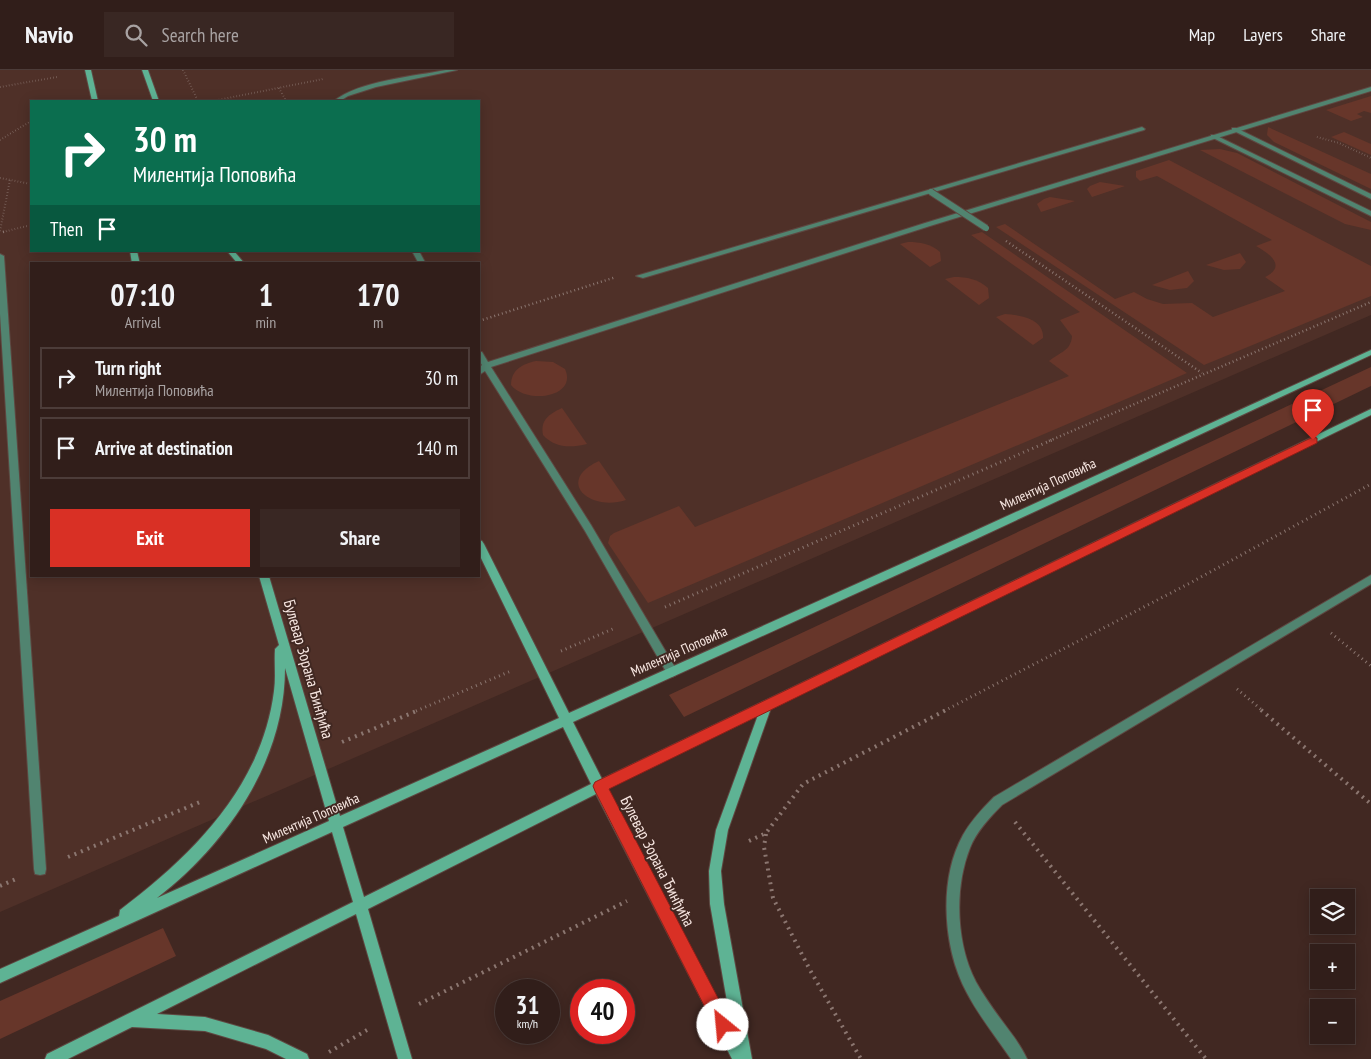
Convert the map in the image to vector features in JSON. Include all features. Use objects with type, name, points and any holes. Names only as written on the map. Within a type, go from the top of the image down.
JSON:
[{"type":"street","points":[[88,70],[95,100]]},
{"type":"street","points":[[145,70],[156,100]]},
{"type":"street","points":[[339,100],[365,89],[454,70]]},
{"type":"street","points":[[672,672],[588,528],[481,368],[927,224],[1371,88]]},
{"type":"street","points":[[640,276],[1142,129]]},
{"type":"street","points":[[1234,130],[1371,196]]},
{"type":"street","points":[[1213,136],[1371,214]]},
{"type":"street","points":[[932,192],[986,228]]},
{"type":"street","points":[[231,252],[240,262]]},
{"type":"street","points":[[0,256],[40,869]]},
{"type":"street","name":"Милентија Поповића","points":[[0,976],[973,536],[1371,352]]},
{"type":"street","points":[[52,1059],[361,907],[600,786],[1371,412]]},
{"type":"street","name":"Булевар Зорана Ђинђића","points":[[480,546],[652,889],[740,1059]]},
{"type":"street","name":"Булевар Зорана Ђинђића","points":[[264,577],[405,1059]]},
{"type":"street","points":[[1020,1059],[970,986],[956,948],[954,903],[957,876],[964,845],[998,801],[1371,579]]},
{"type":"street","points":[[106,928],[154,894],[196,855],[231,814],[256,773],[272,733],[280,696],[282,662],[278,626]]},
{"type":"street","points":[[745,1059],[716,904],[717,856],[722,830],[766,705]]},
{"type":"street","points":[[132,1020],[205,1024],[268,1042],[302,1059]]},
{"type":"path","points":[[183,70],[198,100]]},
{"type":"path","points":[[0,87],[57,77]]},
{"type":"path","points":[[218,100],[325,79]]},
{"type":"path","points":[[279,88],[285,100]]},
{"type":"path","points":[[0,140],[30,122]]},
{"type":"path","points":[[1317,137],[1339,142],[1371,158]]},
{"type":"path","points":[[0,178],[30,184]]},
{"type":"path","points":[[10,180],[0,232],[30,225]]},
{"type":"path","points":[[1005,241],[1202,374]]},
{"type":"path","points":[[480,321],[617,276]]},
{"type":"path","points":[[316,753],[640,618],[1371,302]]},
{"type":"path","points":[[717,856],[766,833],[803,784],[1190,582],[1371,484]]},
{"type":"path","points":[[1309,616],[1371,666]]},
{"type":"path","points":[[1216,671],[1371,804]]},
{"type":"path","points":[[0,886],[205,800]]},
{"type":"path","points":[[998,801],[1206,1059]]},
{"type":"path","points":[[766,833],[764,848],[773,898],[814,978],[861,1059]]},
{"type":"path","points":[[325,1055],[393,1017],[652,889]]},
{"type":"shaded area","points":[[0,70],[1371,70],[1371,315],[0,912]]},
{"type":"shaded area","points":[[1371,96],[1371,113],[1364,111],[1357,114],[1363,117],[1351,121],[1326,110]]},
{"type":"shaded area","points":[[1268,127],[1371,174],[1371,189],[1274,142],[1267,135]]},
{"type":"shaded area","points":[[1344,132],[1371,144],[1371,155],[1331,137]]},
{"type":"shaded area","points":[[1220,149],[1237,153],[1371,222],[1371,230],[1345,224],[1200,150]]},
{"type":"shaded area","points":[[1169,160],[1371,266],[1371,296],[1204,365],[996,227],[1005,224],[1115,299],[1134,292],[1163,304],[1192,303],[1213,317],[1285,291],[1265,277],[1272,273],[1276,264],[1271,256],[1256,246],[1272,240],[1157,176],[1140,181],[1136,177],[1136,171]]},
{"type":"shaded area","points":[[1100,182],[1125,186],[1092,197],[1087,189]]},
{"type":"shaded area","points":[[1050,197],[1075,201],[1041,212],[1037,204]]},
{"type":"shaded area","points":[[982,232],[1187,373],[648,603],[608,543],[610,536],[614,533],[679,506],[695,527],[1069,376],[1049,361],[1070,345],[1072,336],[1060,320],[1080,312],[971,235]]},
{"type":"shaded area","points":[[908,242],[921,243],[933,247],[940,252],[941,261],[930,267],[900,244]]},
{"type":"shaded area","points":[[1240,253],[1246,262],[1240,269],[1224,270],[1206,265]]},
{"type":"shaded area","points":[[1188,271],[1194,281],[1187,288],[1170,290],[1152,285]]},
{"type":"shaded area","points":[[954,277],[968,278],[980,282],[988,288],[989,298],[979,305],[945,279]]},
{"type":"shaded area","points":[[1005,314],[1017,315],[1035,322],[1042,331],[1043,338],[1033,345],[996,317]]},
{"type":"shaded area","points":[[536,361],[553,362],[565,369],[567,379],[564,386],[558,392],[539,396],[528,395],[518,391],[511,385],[513,375],[518,368]]},
{"type":"shaded area","points":[[1371,367],[1371,386],[684,717],[669,695]]},
{"type":"shaded area","points":[[562,408],[587,444],[575,446],[558,445],[543,435],[542,430],[546,418]]},
{"type":"shaded area","points":[[599,461],[626,500],[612,503],[600,502],[582,493],[578,485],[579,477],[586,469]]},
{"type":"shaded area","points":[[163,928],[176,956],[0,1039],[0,1001]]},
{"type":"route","points":[[723,1025],[613,815],[600,786],[1313,440]]}]
